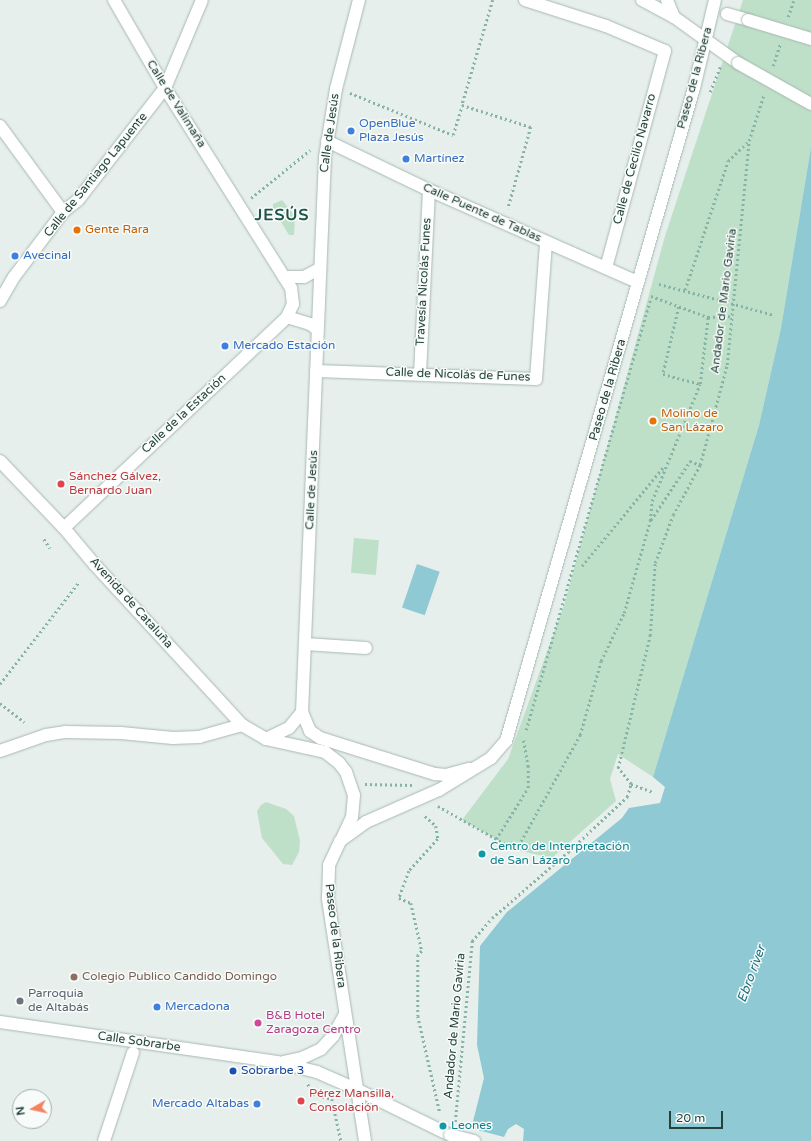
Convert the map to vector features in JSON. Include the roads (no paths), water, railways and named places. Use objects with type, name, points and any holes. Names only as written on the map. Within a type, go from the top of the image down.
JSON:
[{"type":"street","name":"Calle de Valimaña","points":[[114,0],[165,88],[244,204],[284,277]]},
{"type":"street","name":"Calle de Santiago Lapuente","points":[[0,301],[14,277],[63,212],[78,200],[165,88],[202,0]]},
{"type":"street","name":"Calle de Jesús","points":[[302,712],[319,269],[327,141],[336,89],[359,0]]},
{"type":"street","name":"Calle de Cecilio Navarro","points":[[525,0],[606,26],[665,51],[606,268]]},
{"type":"street","points":[[642,0],[674,17],[738,63],[811,104]]},
{"type":"street","points":[[667,0],[674,17]]},
{"type":"street","name":"Paseo de la Ribera","points":[[365,1141],[345,1014],[327,879],[329,865],[340,841],[376,816],[439,790],[478,767],[492,758],[506,741],[707,41],[715,0]]},
{"type":"street","points":[[727,14],[811,39]]},
{"type":"street","points":[[0,126],[63,212]]},
{"type":"street","name":"Calle Puente de Tablas","points":[[327,141],[429,190],[638,282]]},
{"type":"street","name":"Travesía Nicolás Funes","points":[[420,374],[429,190]]},
{"type":"street","name":"Calle de Nicolás de Funes","points":[[316,371],[536,379],[546,242]]},
{"type":"street","points":[[317,329],[310,324],[287,317],[293,298],[284,277],[304,277],[319,269]]},
{"type":"street","name":"Calle de la Estación","points":[[64,528],[287,317]]},
{"type":"street","name":"Avenida de Cataluña","points":[[0,461],[64,528],[95,565],[242,725],[266,739],[325,752],[346,772],[354,795],[354,806],[340,841]]},
{"type":"street","points":[[305,644],[366,648]]},
{"type":"street","points":[[266,739],[289,728],[302,712]]},
{"type":"street","name":"Paseo de la Ribera","points":[[302,712],[310,731],[320,738],[418,770],[446,775],[478,767]]},
{"type":"street","points":[[0,751],[46,735],[66,732],[186,737],[220,732],[242,725]]},
{"type":"street","name":"Calle Sobrarbe","points":[[277,1062],[302,1058],[321,1049],[333,1036],[345,1014]]},
{"type":"street","name":"Calle Sobrarbe","points":[[0,1022],[277,1062],[317,1072],[453,1130],[474,1141]]},
{"type":"street","points":[[104,1141],[132,1053]]},
{"type":"water","name":"Ebro river","points":[[811,147],[811,1141],[468,1141],[484,1078],[477,1045],[480,946],[507,912],[622,818],[629,808],[660,803],[665,787],[653,777],[759,425],[781,328]]},
{"type":"water","points":[[417,564],[440,572],[425,615],[402,607]]},
{"type":"place","name":"OpenBlue Plaza Jesús","points":[[351,131]]},
{"type":"place","name":"Martínez","points":[[406,159]]},
{"type":"place","name":"Gente Rara","points":[[77,230]]},
{"type":"place","name":"Avecinal","points":[[15,256]]},
{"type":"place","name":"Mercado Estación","points":[[225,346]]},
{"type":"place","name":"Molino de San Lázaro","points":[[653,421]]},
{"type":"place","name":"Sánchez Gálvez, Bernardo Juan","points":[[61,484]]},
{"type":"place","name":"Centro de Interpretación de San Lázaro","points":[[482,854]]},
{"type":"place","name":"Colegio Publico Candido Domingo","points":[[74,977]]},
{"type":"place","name":"Parroquia de Altabás","points":[[20,1001]]},
{"type":"place","name":"Mercadona","points":[[157,1007]]},
{"type":"place","name":"B&B Hotel Zaragoza Centro","points":[[258,1023]]},
{"type":"place","name":"Sobrarbe 3","points":[[233,1071]]},
{"type":"place","name":"Pérez Mansilla, Consolación","points":[[301,1101]]},
{"type":"place","name":"Mercado Altabas","points":[[257,1104]]},
{"type":"place","name":"Leones","points":[[443,1126]]},
{"type":"district","name":"JESÚS","points":[[282,215]]}]
